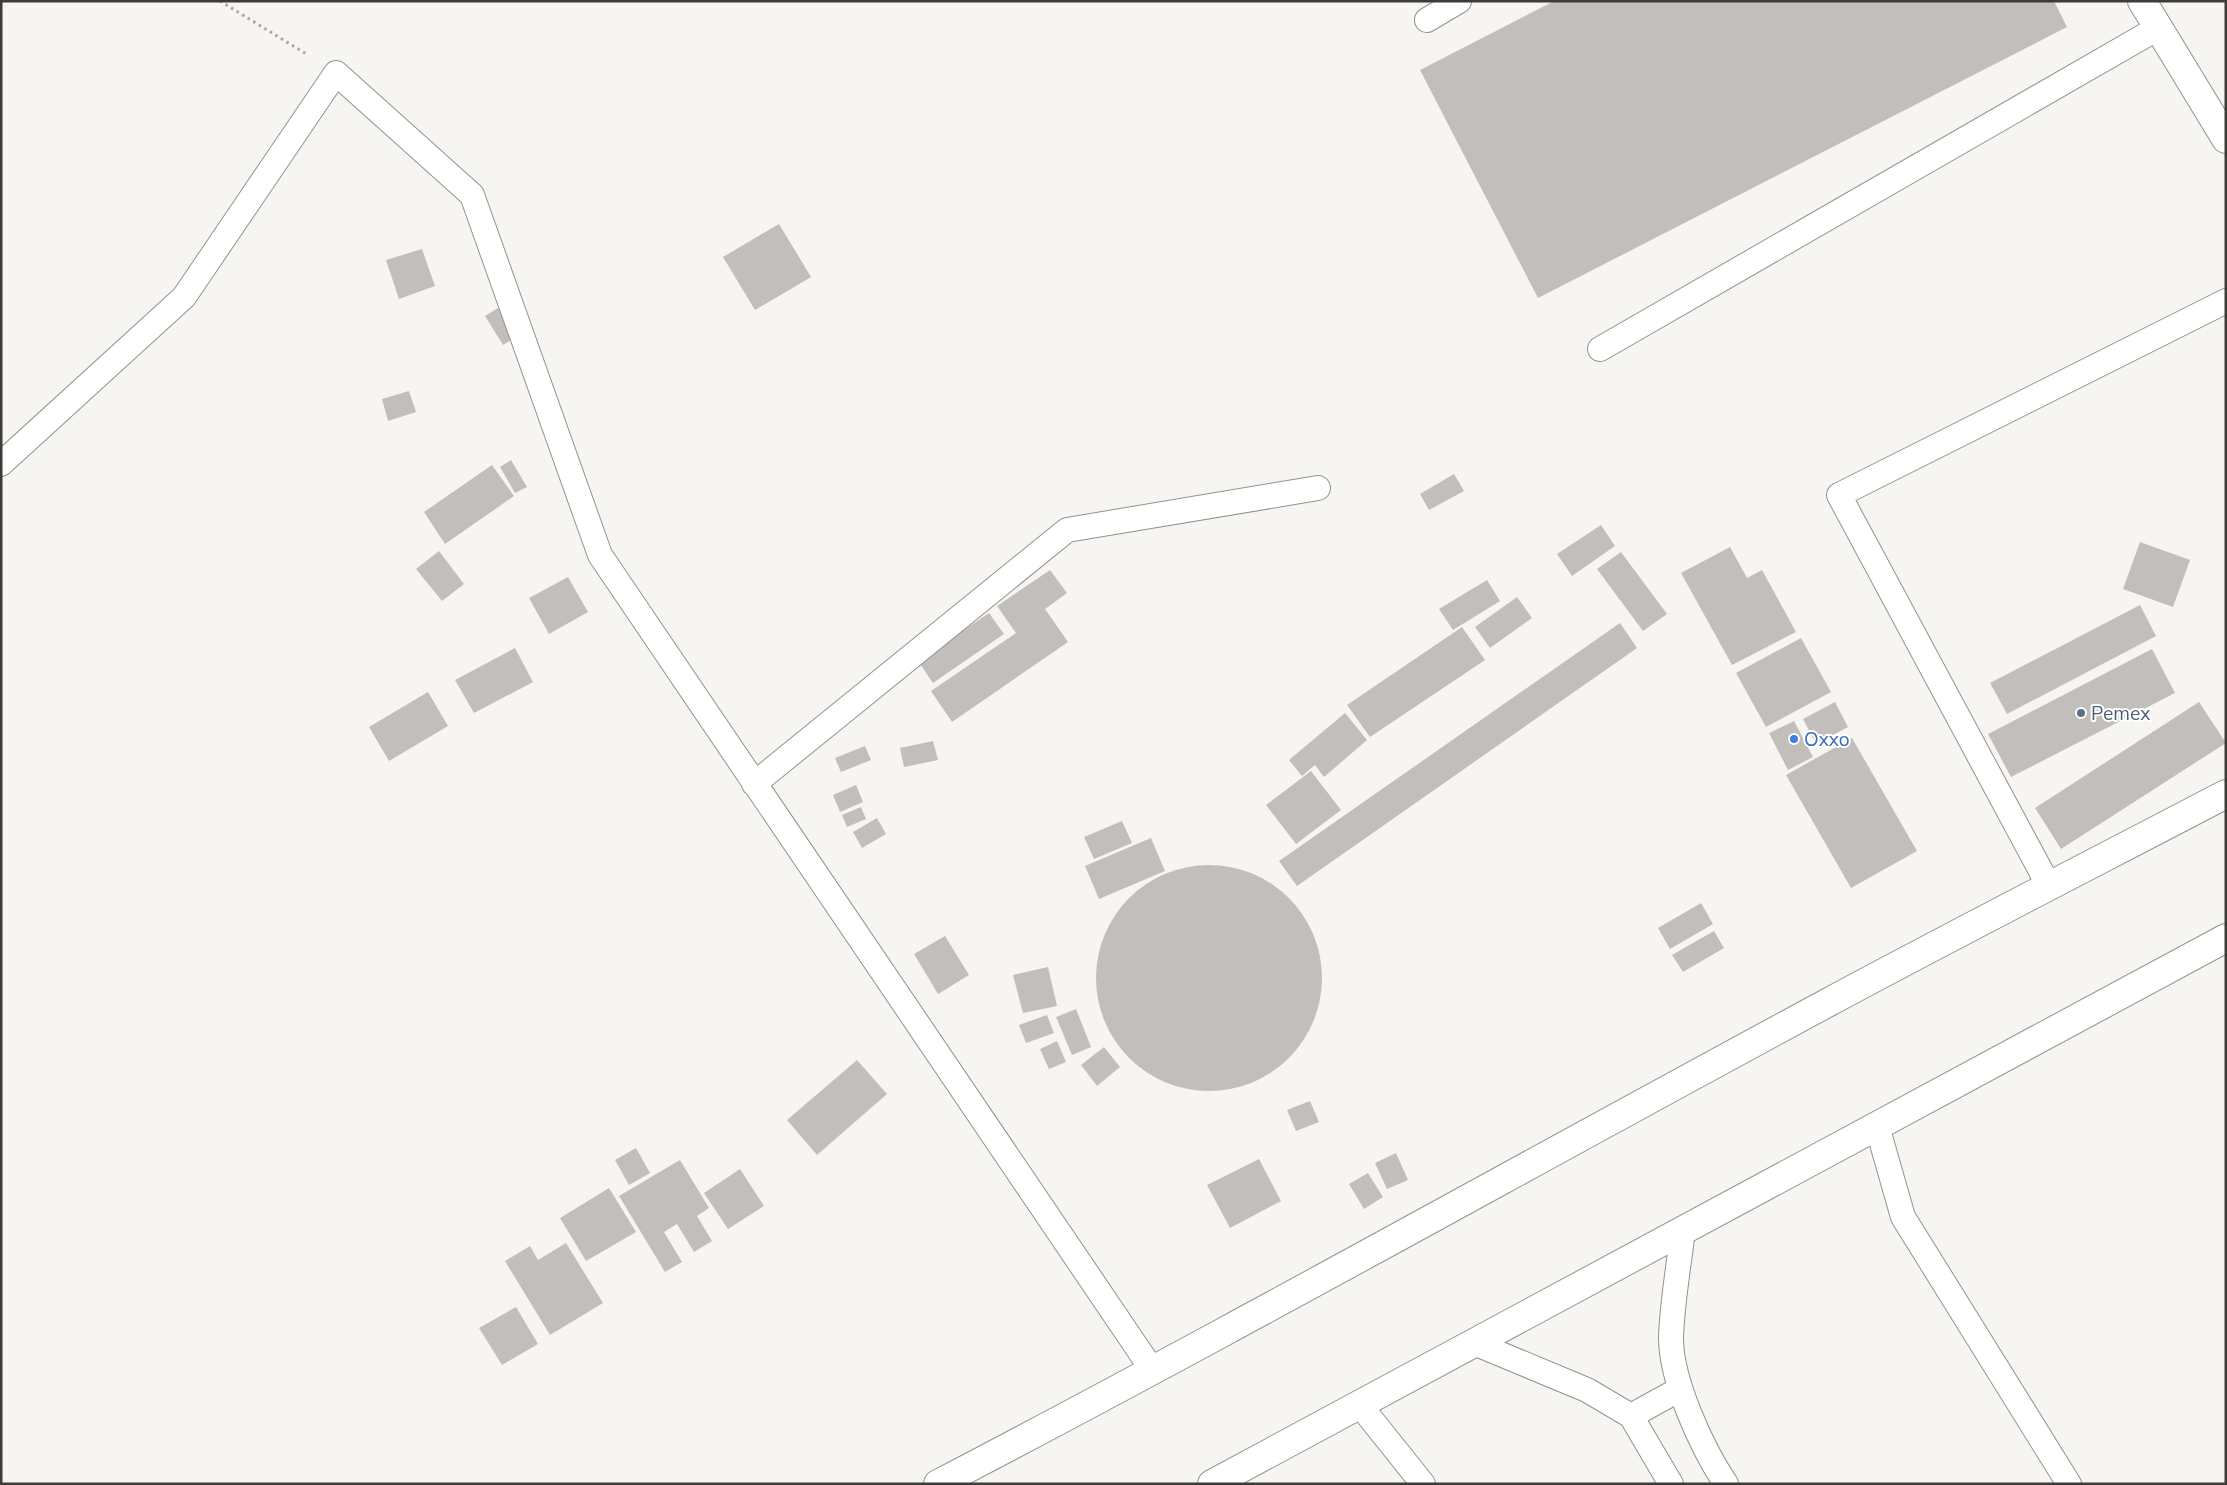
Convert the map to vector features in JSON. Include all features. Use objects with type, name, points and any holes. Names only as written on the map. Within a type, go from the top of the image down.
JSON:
[{"type":"main road","points":[[2142,1],[2226,139]]},
{"type":"main road","points":[[938,1484],[1153,1372],[1314,1281],[1796,1020],[2226,794]]},
{"type":"main road","points":[[1226,1480],[1359,1404],[2226,938]]},
{"type":"lane","points":[[1427,20],[1459,1]]},
{"type":"lane","points":[[1600,349],[2158,28]]},
{"type":"lane","points":[[1,464],[184,297],[336,73],[472,195],[600,555],[1153,1372]]},
{"type":"lane","points":[[2049,886],[1839,495],[2226,300]]},
{"type":"lane","points":[[754,784],[1067,530],[1318,488]]},
{"type":"lane","points":[[1877,1126],[1903,1217],[2069,1484]]},
{"type":"lane","points":[[1683,1230],[1671,1339],[1680,1389],[1714,1465],[1726,1484]]},
{"type":"lane","points":[[1474,1343],[1587,1390],[1631,1416],[1670,1484]]},
{"type":"lane","points":[[1631,1416],[1680,1389]]},
{"type":"lane","points":[[1359,1404],[1422,1484]]},
{"type":"path","points":[[220,1],[336,73]]},
{"type":"building","points":[[1554,1],[2054,1],[2067,27],[1538,298],[1420,70]]},
{"type":"building","points":[[779,224],[811,277],[755,310],[723,257]]},
{"type":"building","points":[[422,249],[435,286],[399,299],[386,260]]},
{"type":"building","points":[[498,308],[516,337],[503,345],[485,316]]},
{"type":"building","points":[[409,391],[416,412],[388,421],[382,399]]},
{"type":"building","points":[[511,460],[527,487],[515,493],[500,467]]},
{"type":"building","points":[[492,465],[514,496],[445,544],[424,512]]},
{"type":"building","points":[[1454,474],[1464,491],[1429,510],[1420,494]]},
{"type":"building","points":[[1601,525],[1615,546],[1572,576],[1557,554]]},
{"type":"building","points":[[2140,542],[2190,560],[2173,607],[2123,589]]},
{"type":"building","points":[[1730,547],[1747,578],[1762,570],[1796,632],[1732,665],[1681,573]]},
{"type":"building","points":[[439,551],[464,584],[442,601],[416,569]]},
{"type":"building","points":[[1621,552],[1667,614],[1643,631],[1597,569]]},
{"type":"building","points":[[1050,570],[1067,593],[1045,609],[1068,642],[952,722],[931,691],[1016,633],[997,606]]},
{"type":"building","points":[[568,577],[588,612],[549,634],[529,598]]},
{"type":"building","points":[[1487,580],[1500,601],[1453,630],[1439,609]]},
{"type":"building","points":[[1517,597],[1532,618],[1490,648],[1475,627]]},
{"type":"building","points":[[2140,605],[2156,636],[2007,714],[1990,683]]},
{"type":"building","points":[[989,613],[1004,634],[933,683],[918,661]]},
{"type":"building","points":[[1620,623],[1637,648],[1297,886],[1279,861]]},
{"type":"building","points":[[1462,627],[1485,660],[1370,737],[1347,705]]},
{"type":"building","points":[[1801,638],[1831,692],[1766,727],[1736,673]]},
{"type":"building","points":[[515,648],[533,682],[474,713],[455,680]]},
{"type":"building","name":"Pemex","points":[[2152,649],[2175,693],[2011,777],[1988,734]]},
{"type":"building","points":[[428,692],[448,726],[389,761],[369,727]]},
{"type":"building","points":[[1835,702],[1848,727],[1816,744],[1803,719]]},
{"type":"building","points":[[2199,702],[2226,743],[2061,849],[2035,808]]},
{"type":"building","points":[[1345,713],[1367,740],[1324,777],[1315,765],[1302,776],[1289,760]]},
{"type":"building","points":[[1794,721],[1813,757],[1788,770],[1769,733]]},
{"type":"building","points":[[1852,738],[1917,851],[1851,888],[1786,775]]},
{"type":"building","points":[[933,741],[938,760],[904,767],[900,748]]},
{"type":"building","points":[[865,746],[871,760],[841,772],[835,758]]},
{"type":"building","points":[[1311,771],[1341,810],[1296,844],[1266,805]]},
{"type":"building","points":[[856,785],[863,802],[840,812],[833,795]]},
{"type":"building","points":[[861,807],[866,819],[847,827],[842,815]]},
{"type":"building","points":[[877,818],[886,834],[862,848],[853,832]]},
{"type":"building","points":[[1122,821],[1132,843],[1094,859],[1084,837]]},
{"type":"building","points":[[1151,838],[1165,871],[1099,899],[1085,866]]},
{"type":"building","points":[[1209,865],[1242,870],[1252,874],[1272,884],[1289,898],[1303,915],[1313,935],[1317,945],[1322,978],[1317,1011],[1313,1021],[1303,1041],[1289,1058],[1272,1072],[1252,1082],[1242,1086],[1209,1091],[1176,1086],[1166,1082],[1146,1072],[1129,1058],[1115,1041],[1105,1021],[1101,1011],[1096,978],[1101,945],[1105,935],[1115,915],[1129,898],[1146,884],[1166,874],[1176,870]]},
{"type":"building","points":[[1701,903],[1713,924],[1670,949],[1658,928]]},
{"type":"building","points":[[1714,931],[1724,948],[1683,972],[1672,955]]},
{"type":"building","points":[[945,936],[969,975],[938,994],[914,954]]},
{"type":"building","points":[[1048,967],[1057,1006],[1023,1013],[1013,975]]},
{"type":"building","points":[[1076,1009],[1091,1047],[1072,1055],[1056,1017]]},
{"type":"building","points":[[1047,1015],[1054,1033],[1026,1043],[1019,1025]]},
{"type":"building","points":[[1057,1041],[1066,1062],[1049,1069],[1040,1049]]},
{"type":"building","points":[[1104,1047],[1120,1067],[1097,1086],[1081,1065]]},
{"type":"building","points":[[857,1060],[887,1094],[817,1155],[787,1120]]},
{"type":"building","points":[[1310,1101],[1319,1122],[1296,1131],[1287,1110]]},
{"type":"building","points":[[636,1148],[650,1173],[629,1185],[615,1160]]},
{"type":"building","points":[[1396,1153],[1408,1180],[1387,1189],[1375,1163]]},
{"type":"building","points":[[1259,1159],[1281,1201],[1230,1228],[1207,1185]]},
{"type":"building","points":[[680,1160],[709,1208],[697,1216],[712,1241],[694,1252],[677,1224],[664,1232],[682,1262],[665,1272],[619,1196]]},
{"type":"building","points":[[740,1169],[764,1206],[728,1229],[704,1193]]},
{"type":"building","points":[[1368,1173],[1383,1197],[1364,1209],[1349,1184]]},
{"type":"building","points":[[609,1188],[636,1232],[586,1261],[560,1218]]},
{"type":"building","points":[[566,1243],[603,1303],[550,1335],[505,1261],[530,1246],[538,1260]]},
{"type":"building","points":[[516,1307],[538,1344],[502,1365],[479,1328]]},
{"type":"place","name":"Pemex","points":[[2081,713]]},
{"type":"place","name":"Oxxo","points":[[1794,739]]}]
